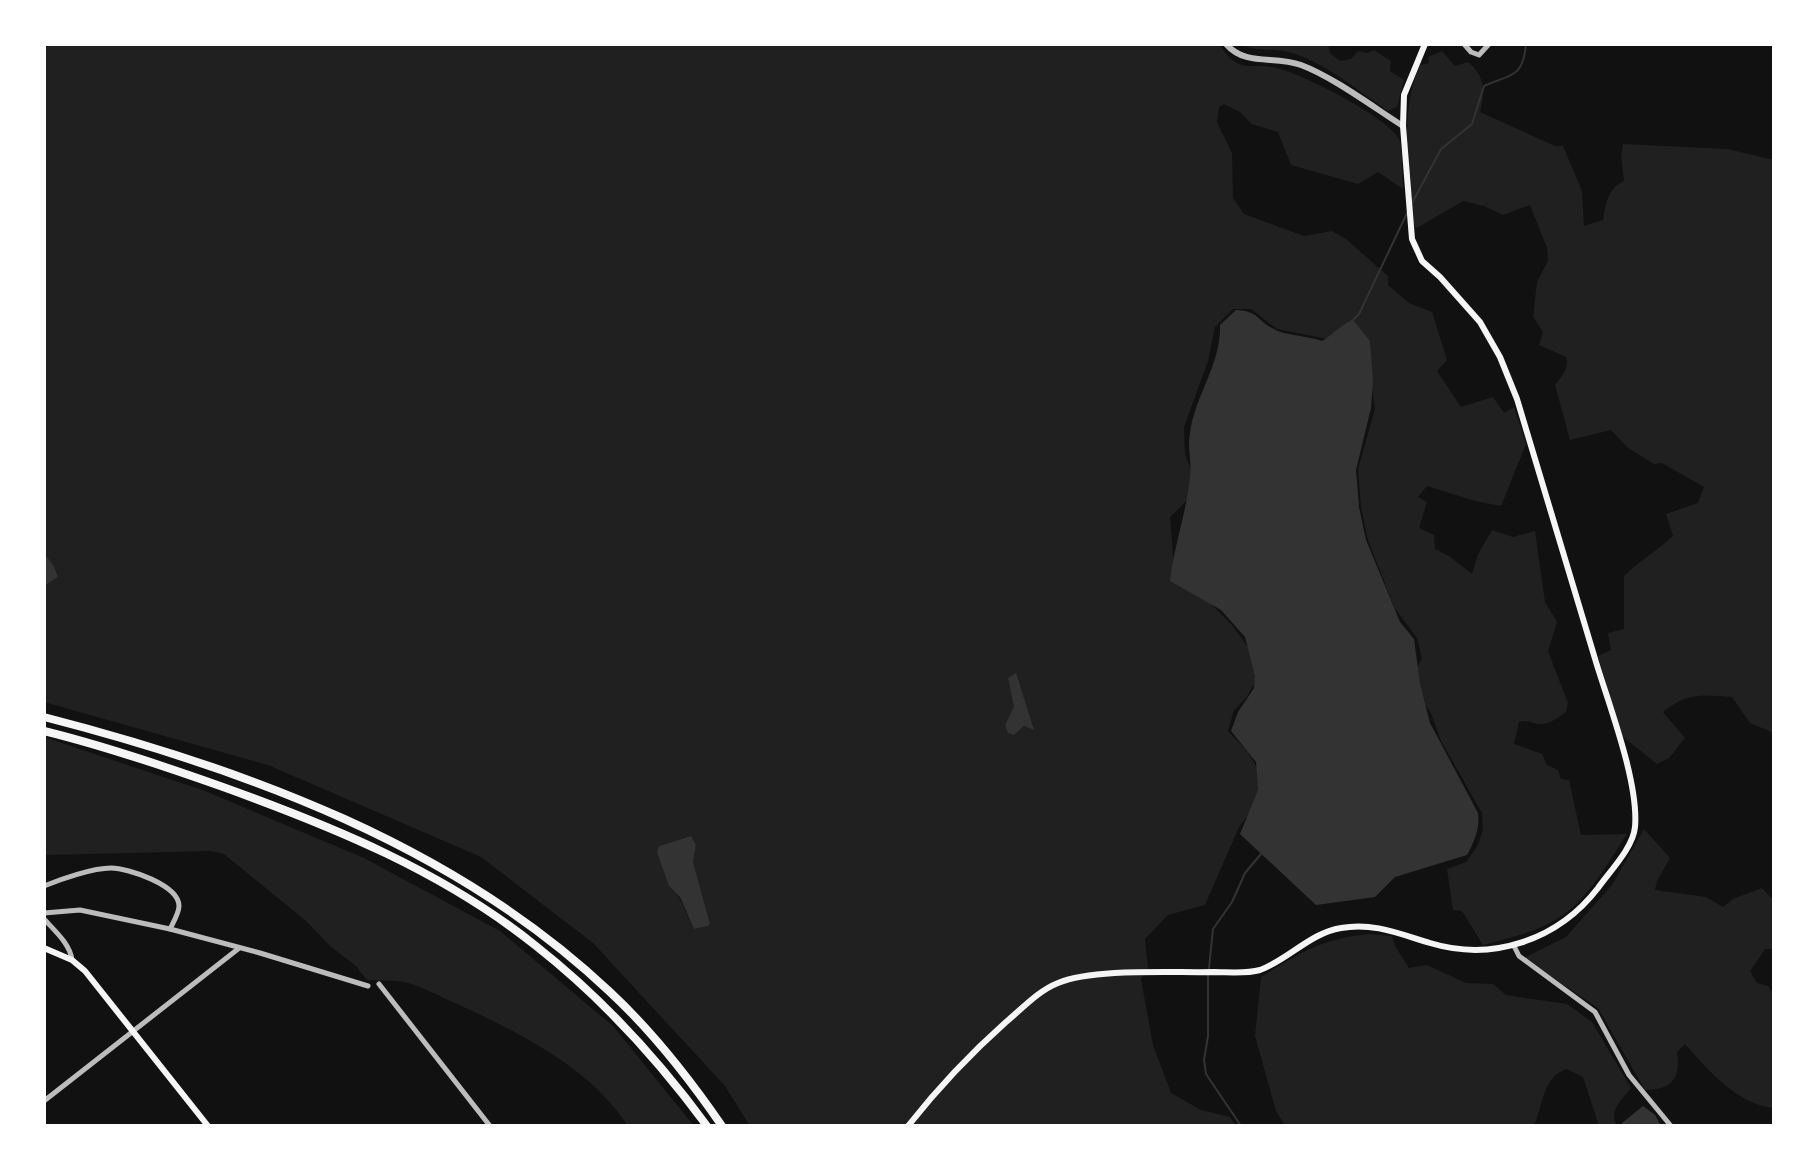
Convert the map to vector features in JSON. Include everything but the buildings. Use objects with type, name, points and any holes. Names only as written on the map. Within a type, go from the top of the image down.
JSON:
[{"type":"highway","points":[[44,717],[197,763],[296,799],[391,841],[467,882],[542,933],[611,993],[670,1056],[722,1126]]},
{"type":"highway","points":[[44,731],[128,755],[293,812],[384,852],[463,895],[535,944],[601,1001],[659,1064],[707,1126]]},
{"type":"main road","points":[[908,1126],[938,1087],[971,1053],[1036,996],[1071,979],[1084,976],[1258,971],[1311,940],[1341,928],[1388,929],[1430,943],[1464,949],[1492,950],[1514,946],[1551,931],[1574,915],[1631,841],[1635,816],[1622,748],[1517,399],[1500,357],[1480,322],[1422,261],[1412,239],[1403,126],[1404,95],[1425,44]]},
{"type":"main road","points":[[44,948],[72,960],[85,971],[208,1126]]},
{"type":"street","points":[[1226,44],[1247,59],[1286,61],[1310,69],[1403,126]]},
{"type":"street","points":[[1464,44],[1479,55],[1489,44]]},
{"type":"street","points":[[44,886],[63,878],[107,868],[141,876],[162,884],[175,894],[179,906],[170,929]]},
{"type":"street","points":[[72,960],[73,956],[63,940],[44,916],[80,910],[170,929],[368,986]]},
{"type":"street","points":[[1514,946],[1519,956],[1595,1012],[1629,1075],[1671,1126]]},
{"type":"street","points":[[44,1101],[238,948]]},
{"type":"street","points":[[379,984],[490,1126]]},
{"type":"shaded area","points":[[44,44],[1219,44],[1239,64],[1277,68],[1362,108],[1379,119],[1399,139],[1403,189],[1378,172],[1358,184],[1291,165],[1278,132],[1252,124],[1240,112],[1224,104],[1219,107],[1217,122],[1232,153],[1233,198],[1244,214],[1304,236],[1332,231],[1346,239],[1388,276],[1388,285],[1409,303],[1432,312],[1447,360],[1437,371],[1461,407],[1493,397],[1504,413],[1514,407],[1526,444],[1501,506],[1427,486],[1418,497],[1427,502],[1419,528],[1434,535],[1435,549],[1472,574],[1478,554],[1492,530],[1513,537],[1535,531],[1545,602],[1557,622],[1548,651],[1568,703],[1566,712],[1550,722],[1519,722],[1514,744],[1542,754],[1547,765],[1558,770],[1561,779],[1569,780],[1581,835],[1627,834],[1580,900],[1542,927],[1483,945],[1462,911],[1453,910],[1447,869],[1466,862],[1478,845],[1483,829],[1482,813],[1420,697],[1413,676],[1422,658],[1417,638],[1394,607],[1368,540],[1358,469],[1375,409],[1368,359],[1333,340],[1277,329],[1251,309],[1233,309],[1215,327],[1208,361],[1184,427],[1185,454],[1195,480],[1194,494],[1170,517],[1174,567],[1232,625],[1255,657],[1257,679],[1246,698],[1234,710],[1228,731],[1252,760],[1259,775],[1262,797],[1239,827],[1205,905],[1168,915],[1145,939],[1148,968],[1141,979],[1153,1045],[1171,1093],[1201,1110],[1230,1117],[1236,1126],[750,1126],[725,1086],[593,943],[481,857],[268,765],[44,702],[44,586],[58,577],[44,553]],"holes":[[[1014,706],[1024,726],[1014,735],[1005,725]],[[691,836],[696,845],[693,862],[710,922],[708,926],[694,929],[679,897],[669,886],[659,846]]]},
{"type":"shaded area","points":[[1238,44],[1328,44],[1330,53],[1340,61],[1351,59],[1358,51],[1367,53],[1374,50],[1391,61],[1390,71],[1404,80],[1397,107],[1388,111],[1340,77],[1301,56]]},
{"type":"shaded area","points":[[1442,51],[1455,66],[1468,62],[1478,73],[1483,91],[1480,112],[1555,146],[1563,146],[1582,191],[1584,226],[1603,220],[1611,192],[1624,181],[1623,144],[1727,149],[1774,160],[1774,733],[1750,723],[1732,697],[1703,696],[1680,701],[1663,712],[1685,738],[1669,758],[1657,764],[1622,736],[1598,656],[1611,650],[1608,633],[1624,629],[1624,576],[1673,536],[1666,514],[1698,503],[1704,487],[1662,463],[1654,464],[1628,448],[1611,430],[1570,440],[1555,385],[1566,369],[1566,357],[1539,345],[1543,332],[1533,317],[1537,282],[1548,261],[1547,248],[1530,205],[1503,215],[1463,201],[1417,228],[1414,226],[1407,144],[1409,103],[1420,65],[1429,63],[1428,57]]},
{"type":"shaded area","points":[[1236,310],[1250,312],[1280,332],[1322,341],[1353,320],[1370,341],[1373,381],[1371,408],[1356,470],[1366,540],[1400,622],[1414,639],[1420,684],[1430,723],[1478,813],[1476,835],[1467,855],[1395,877],[1375,897],[1316,905],[1240,834],[1258,790],[1256,762],[1231,731],[1238,712],[1254,688],[1255,676],[1245,637],[1221,610],[1170,581],[1188,489],[1189,438],[1193,419],[1212,367],[1220,325]]},
{"type":"shaded area","points":[[44,553],[58,577],[44,586]]},
{"type":"shaded area","points":[[1016,673],[1034,730],[1024,726],[1014,735],[1008,733],[1005,725],[1014,706],[1008,678]]},
{"type":"shaded area","points":[[44,737],[205,791],[364,858],[500,931],[613,1026],[694,1126],[628,1126],[593,1086],[572,1068],[527,1039],[417,986],[399,981],[367,980],[356,966],[330,946],[306,921],[224,854],[211,851],[44,855]]},
{"type":"shaded area","points":[[1644,829],[1670,858],[1655,890],[1706,897],[1723,907],[1733,899],[1762,888],[1774,901],[1774,949],[1765,949],[1750,971],[1757,983],[1768,986],[1774,996],[1774,1108],[1736,1093],[1685,1044],[1677,1052],[1673,1081],[1662,1088],[1645,1090],[1598,1008],[1524,958],[1566,937],[1612,885]]},
{"type":"shaded area","points":[[691,836],[696,845],[693,862],[710,923],[694,929],[680,897],[669,886],[657,852],[659,846]]},
{"type":"shaded area","points":[[1370,934],[1392,936],[1409,968],[1427,965],[1466,983],[1493,984],[1506,995],[1567,1004],[1592,1022],[1631,1088],[1615,1110],[1617,1126],[1599,1126],[1583,1077],[1567,1069],[1548,1085],[1534,1126],[1285,1126],[1276,1111],[1255,1036],[1261,977],[1312,948],[1338,939]]},
{"type":"shaded area","points":[[1643,1106],[1655,1115],[1661,1126],[1623,1126],[1622,1123]]},
{"type":"waterway","points":[[1411,205],[1441,149],[1472,124],[1484,86],[1514,74],[1522,64],[1526,44]]},
{"type":"waterway","points":[[1351,322],[1359,314],[1408,211]]},
{"type":"waterway","points":[[1209,968],[1213,929],[1232,902],[1245,873],[1261,854]]},
{"type":"waterway","points":[[1208,975],[1206,1074],[1241,1126]]}]
